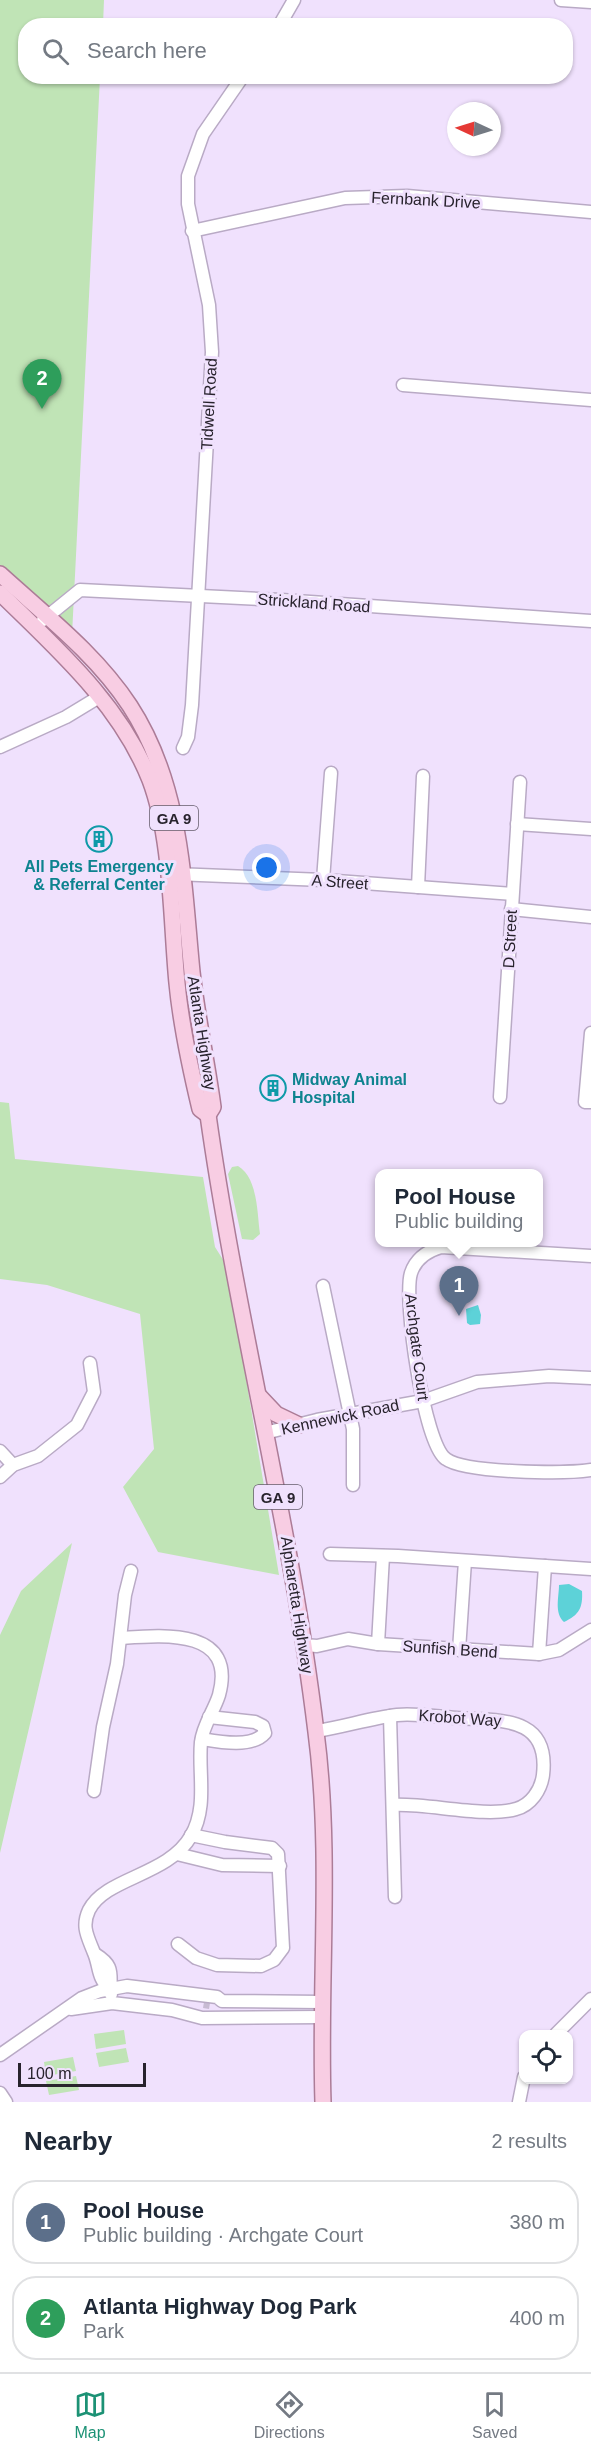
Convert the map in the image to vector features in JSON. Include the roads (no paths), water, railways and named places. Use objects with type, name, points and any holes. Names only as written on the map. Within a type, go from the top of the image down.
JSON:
[{"type":"main road","name":"Atlanta Highway","points":[[0,574],[41,622],[87,680],[129,739],[150,781],[162,829],[184,1034],[200,1108],[208,1115],[213,1107],[194,990],[184,875],[170,792],[136,716],[103,670],[41,622],[0,593]]},
{"type":"main road","name":"Alpharetta Highway","points":[[208,1115],[304,1645],[316,1731],[324,1833],[321,2010],[323,2102]]},
{"type":"main road","points":[[258,1395],[276,1414],[299,1425]]},
{"type":"street","points":[[284,18],[294,0]]},
{"type":"street","points":[[561,0],[591,2]]},
{"type":"street","name":"Tidwell Road","points":[[183,748],[190,721],[200,596],[202,516],[212,352],[209,305],[188,204],[188,176],[194,152],[203,134],[237,84]]},
{"type":"street","name":"Fernbank Drive","points":[[192,231],[345,198],[407,196],[591,212]]},
{"type":"street","points":[[403,385],[591,400]]},
{"type":"street","name":"Strickland Road","points":[[41,622],[80,590],[591,621]]},
{"type":"street","points":[[0,747],[66,717],[99,697]]},
{"type":"street","points":[[322,880],[332,773]]},
{"type":"street","points":[[417,887],[423,776]]},
{"type":"street","name":"D Street","points":[[500,1096],[520,782]]},
{"type":"street","points":[[517,824],[591,829]]},
{"type":"street","name":"A Street","points":[[168,874],[322,880],[512,894]]},
{"type":"street","points":[[511,909],[591,917]]},
{"type":"street","points":[[591,1033],[585,1102],[591,1102]]},
{"type":"street","name":"Archgate Court","points":[[443,1247],[429,1251],[420,1258],[412,1271],[409,1287],[415,1356],[423,1401],[436,1448],[444,1459],[453,1464],[569,1473],[591,1470]]},
{"type":"street","name":"Archgate Court","points":[[460,1247],[591,1257]]},
{"type":"street","points":[[323,1286],[350,1414],[353,1485]]},
{"type":"street","points":[[0,1477],[13,1465],[38,1456],[77,1425],[94,1392],[90,1362]]},
{"type":"street","name":"Kennewick Road","points":[[266,1433],[350,1414],[423,1401],[477,1382],[549,1376],[591,1378]]},
{"type":"street","points":[[0,1451],[13,1465]]},
{"type":"street","points":[[330,1554],[591,1569]]},
{"type":"street","points":[[378,1644],[383,1556]]},
{"type":"street","points":[[459,1650],[465,1561]]},
{"type":"street","points":[[539,1654],[545,1566]]},
{"type":"street","points":[[94,1791],[131,1571]]},
{"type":"street","name":"Sunfish Bend","points":[[304,1645],[317,1646],[348,1639],[378,1644],[539,1654],[559,1650],[591,1630]]},
{"type":"street","points":[[112,2004],[111,1972],[105,1960],[95,1954],[85,1929],[93,1904],[109,1890],[159,1867],[177,1854],[191,1835],[202,1790],[202,1739],[222,1680],[218,1659],[211,1650],[195,1640],[181,1637],[121,1638]]},
{"type":"street","name":"Krobot Way","points":[[316,1731],[404,1714],[518,1724],[528,1729],[538,1741],[543,1766],[542,1780],[535,1796],[516,1810],[393,1805]]},
{"type":"street","points":[[390,1716],[395,1897]]},
{"type":"street","points":[[202,1739],[248,1742],[259,1740],[265,1734],[263,1726],[255,1722],[209,1717]]},
{"type":"street","points":[[178,1944],[196,1958],[217,1965],[261,1966],[274,1960],[283,1948],[278,1854],[272,1848],[191,1835]]},
{"type":"street","points":[[177,1854],[222,1865],[280,1866]]},
{"type":"street","points":[[0,2055],[71,2009],[82,1998],[128,1986],[140,1989],[150,1987],[212,2002],[321,2010]]},
{"type":"street","points":[[184,1996],[217,1997],[212,2002]]},
{"type":"street","points":[[182,2012],[184,1996]]},
{"type":"street","points":[[560,2030],[591,1999]]},
{"type":"street","points":[[71,2009],[112,2004],[220,2019],[321,2010]]},
{"type":"street","points":[[519,2102],[523,2084]]},
{"type":"street","points":[[0,2093],[6,2102]]},
{"type":"tunnel","points":[[204,2002],[210,2003]]},
{"type":"place","name":"Atlanta Highway Dog Park","points":[[42,409]]},
{"type":"place","name":"All Pets Emergency & Referral Center","points":[[99,839]]},
{"type":"place","name":"Midway Animal Hospital","points":[[273,1088]]},
{"type":"place","name":"Pool House","points":[[459,1316]]}]
